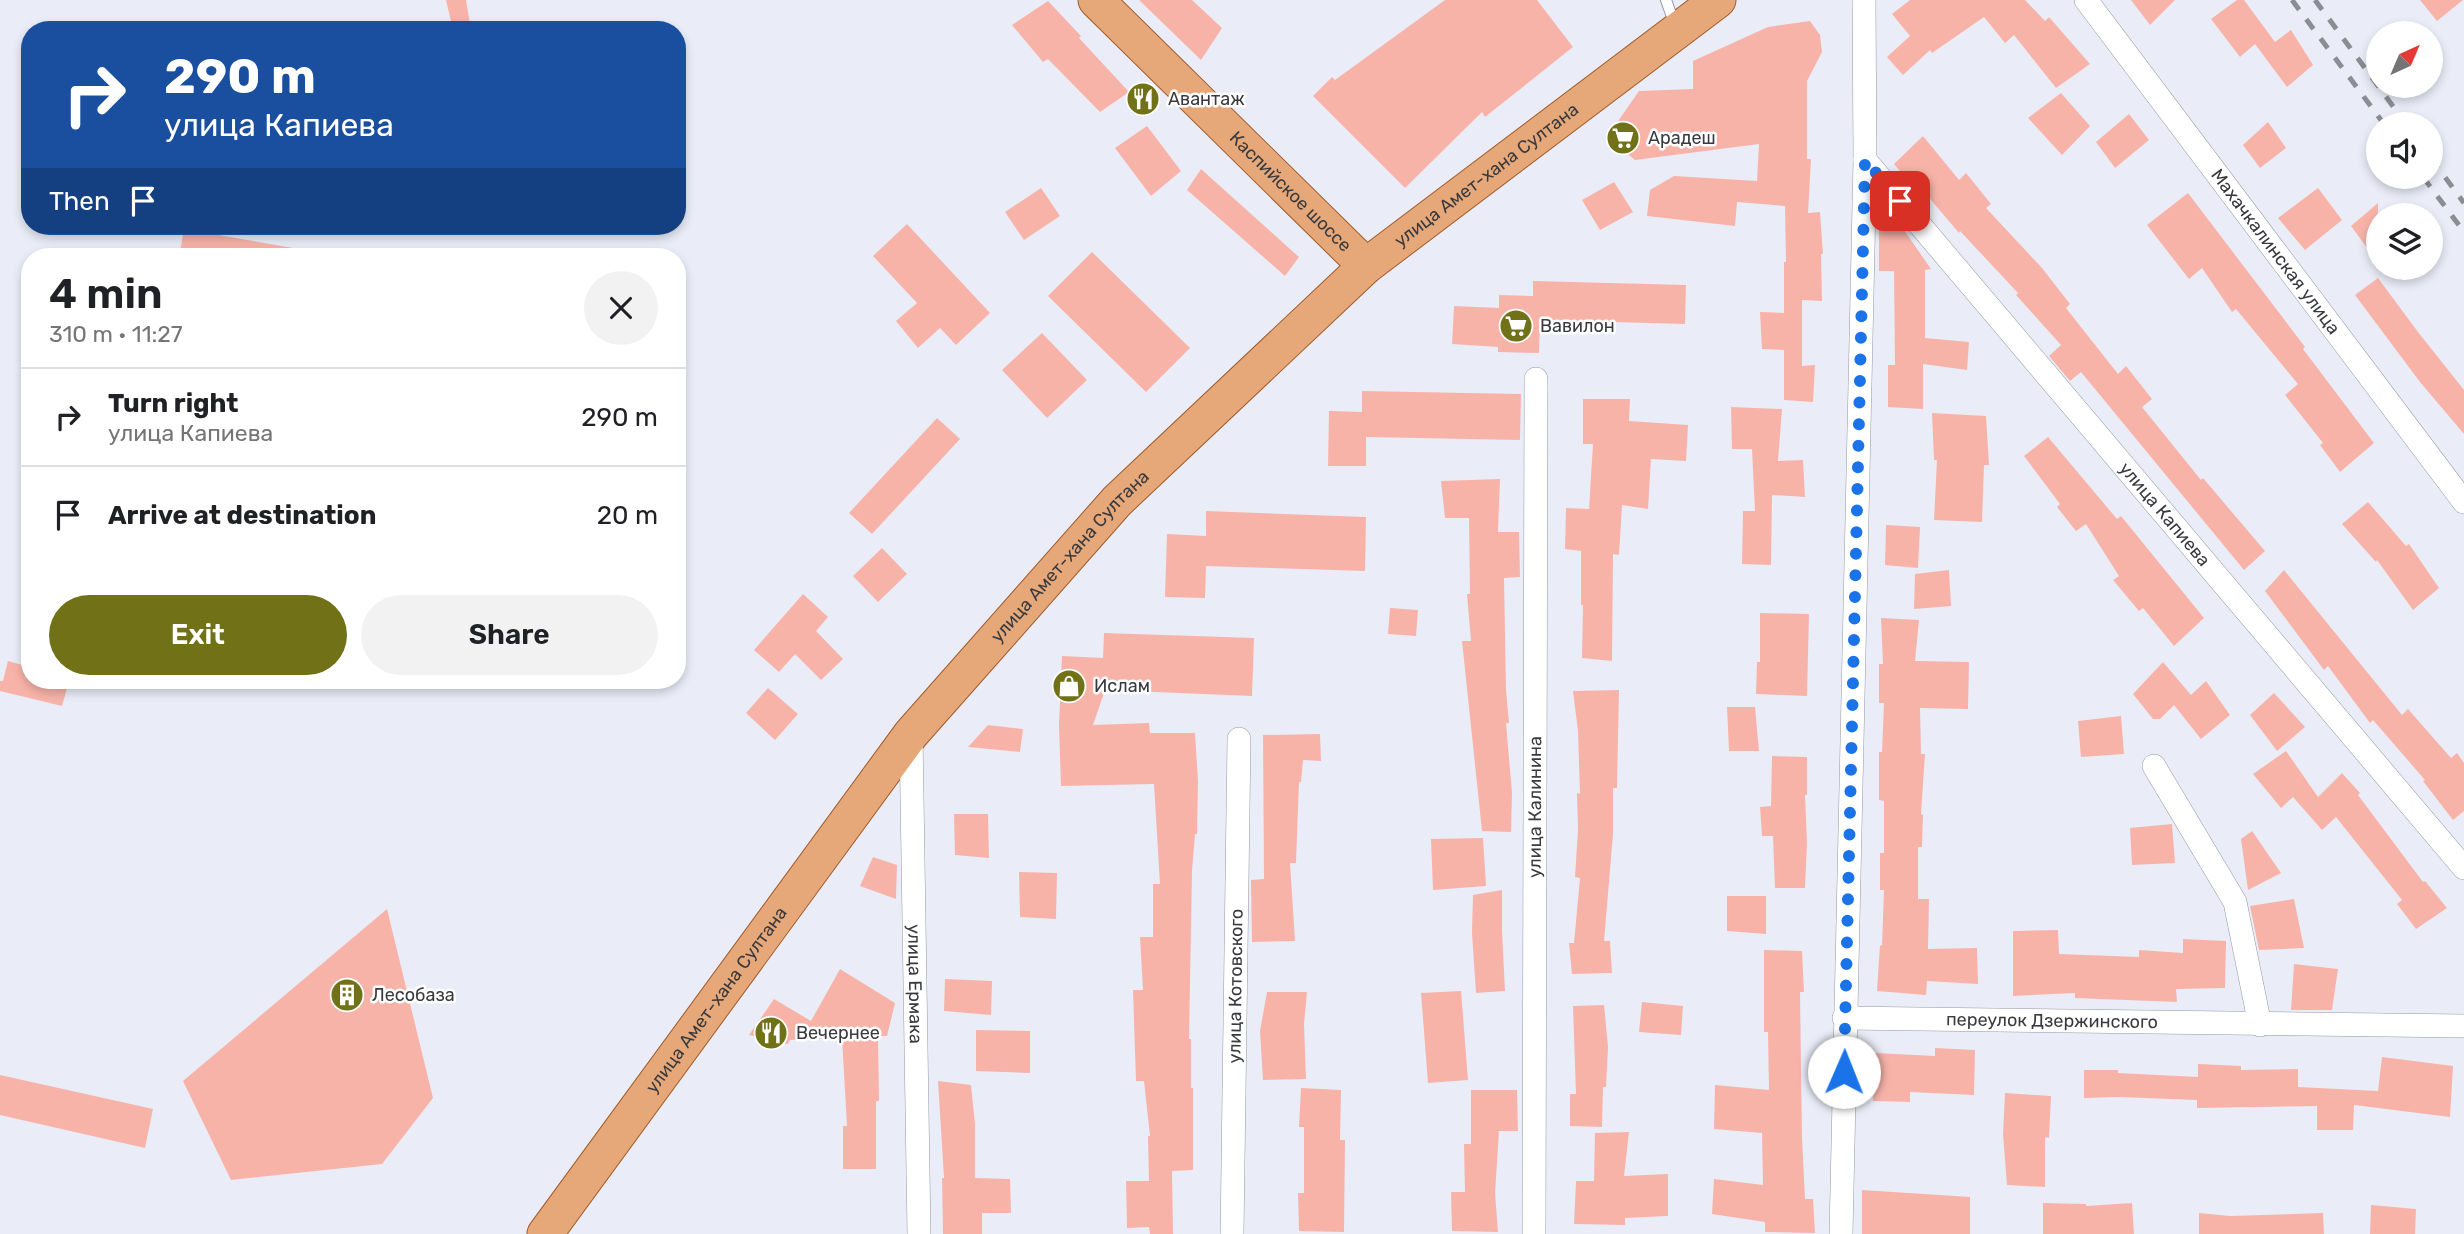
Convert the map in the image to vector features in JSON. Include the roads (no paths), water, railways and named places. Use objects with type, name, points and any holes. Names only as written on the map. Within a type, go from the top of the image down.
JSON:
[{"type":"main road","name":"Каспийское шоссе","points":[[1096,0],[1366,267]]},
{"type":"main road","name":"улица Амет-хана Султана","points":[[545,1234],[911,734],[1116,501],[1366,267],[1672,16],[1718,0]]},
{"type":"street","points":[[1841,1234],[1865,160],[1864,0]]},
{"type":"street","name":"Махачкалинская улица","points":[[2086,0],[2464,502]]},
{"type":"street","name":"улица Капиева","points":[[1865,160],[2464,868]]},
{"type":"street","name":"улица Калинина","points":[[1534,1234],[1536,379]]},
{"type":"street","name":"улица Ермака","points":[[911,734],[919,1234]]},
{"type":"street","name":"улица Котовского","points":[[1232,1234],[1239,738]]},
{"type":"street","points":[[2154,766],[2235,902],[2260,1026]]},
{"type":"street","name":"переулок Дзержинского","points":[[1844,1018],[2464,1027]]},
{"type":"railway","points":[[2292,0],[2375,112]]},
{"type":"railway","points":[[2315,0],[2397,112]]},
{"type":"railway","points":[[2443,174],[2464,203]]},
{"type":"railway","points":[[2432,189],[2464,232]]},
{"type":"place","name":"Авантаж","points":[[1143,99]]},
{"type":"place","name":"Арадеш","points":[[1623,138]]},
{"type":"place","name":"Вавилон","points":[[1516,326]]},
{"type":"place","name":"Ислам","points":[[1069,686]]},
{"type":"place","name":"Лесобаза","points":[[347,995]]},
{"type":"place","name":"Вечернее","points":[[771,1033]]}]
